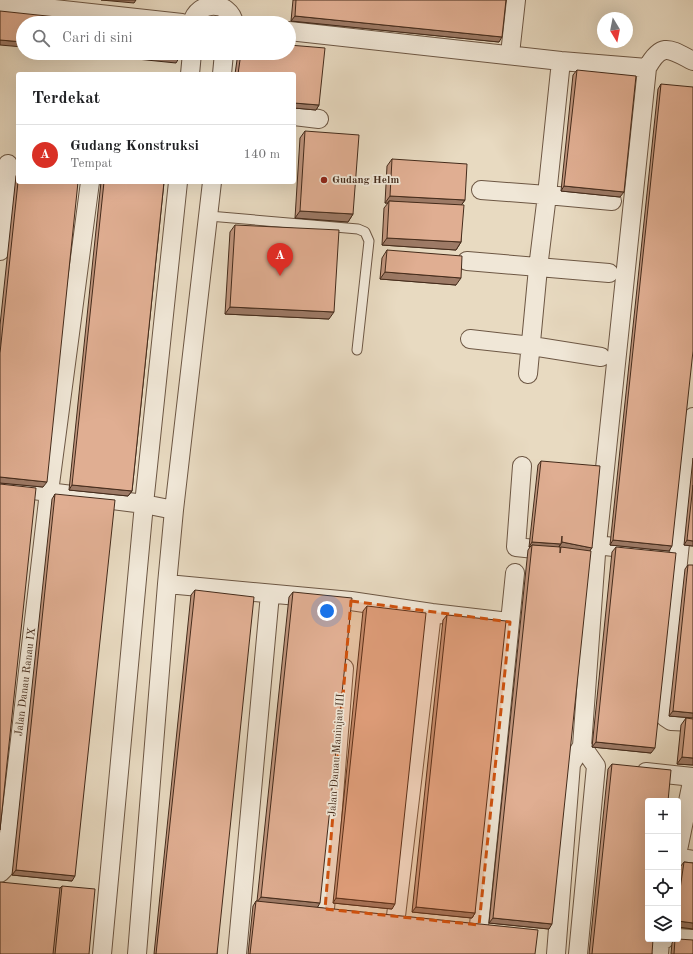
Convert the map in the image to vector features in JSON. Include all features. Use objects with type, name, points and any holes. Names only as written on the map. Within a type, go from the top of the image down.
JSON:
[{"type":"street","points":[[510,54],[516,0]]},
{"type":"street","points":[[194,16],[198,10],[213,2],[225,8],[230,12],[231,16]]},
{"type":"street","points":[[0,3],[118,16]]},
{"type":"street","points":[[296,32],[510,54],[561,61],[647,68]]},
{"type":"street","points":[[556,954],[571,764],[582,746],[585,551],[647,68],[652,58],[659,52],[665,50],[671,50],[693,61]]},
{"type":"street","points":[[190,72],[191,60]]},
{"type":"street","points":[[222,72],[223,60]]},
{"type":"street","points":[[528,374],[561,61]]},
{"type":"street","points":[[296,116],[319,119]]},
{"type":"street","points":[[0,251],[9,164]]},
{"type":"street","name":"Jalan Danau Ranau IX","points":[[1,872],[5,868],[49,492],[90,184]]},
{"type":"street","points":[[102,954],[144,504],[178,184]]},
{"type":"street","points":[[137,954],[166,584],[212,184]]},
{"type":"street","points":[[481,190],[612,201]]},
{"type":"street","points":[[467,261],[609,273]]},
{"type":"street","points":[[470,339],[601,356]]},
{"type":"street","points":[[693,417],[673,554],[663,712],[671,721],[693,722]]},
{"type":"street","points":[[522,466],[516,547],[673,554]]},
{"type":"street","points":[[0,486],[144,504],[174,510]]},
{"type":"street","points":[[498,926],[471,924],[515,573]]},
{"type":"street","points":[[166,584],[270,594],[350,608],[432,613],[510,622]]},
{"type":"street","points":[[237,954],[249,901],[270,594]]},
{"type":"street","points":[[396,916],[432,613]]},
{"type":"street","name":"Jalan Danau Maninjau III","points":[[326,909],[346,651]]},
{"type":"street","points":[[582,746],[603,766]]},
{"type":"street","points":[[571,764],[603,766]]},
{"type":"street","points":[[578,954],[603,766]]},
{"type":"street","points":[[630,770],[693,777],[681,836]]},
{"type":"street","points":[[681,857],[693,860]]},
{"type":"street","points":[[681,938],[693,939]]},
{"type":"street","points":[[659,954],[660,942]]},
{"type":"lane","points":[[209,216],[358,230],[365,232],[369,241],[357,350]]},
{"type":"highlighted area","points":[[351,601],[510,622],[479,925],[325,909]]},
{"type":"building","points":[[296,0],[506,0],[502,37],[295,16]]},
{"type":"building","points":[[0,11],[47,16],[16,16],[16,41],[0,40]]},
{"type":"building","points":[[296,46],[325,48],[319,105],[296,103],[296,72],[238,72],[240,60],[296,60]]},
{"type":"building","points":[[577,70],[636,76],[624,192],[564,186]]},
{"type":"building","points":[[661,84],[693,87],[693,351],[672,546],[613,540]]},
{"type":"building","name":"Gudang Helm","points":[[305,131],[359,135],[353,214],[300,211]]},
{"type":"building","name":"Gudang Helm","points":[[392,159],[467,164],[465,200],[390,196]]},
{"type":"building","points":[[18,184],[78,184],[47,482],[0,477],[0,353]]},
{"type":"building","points":[[104,184],[164,184],[132,491],[72,485]]},
{"type":"building","name":"Gudang Helm","points":[[389,201],[464,205],[461,242],[387,238]]},
{"type":"building","points":[[235,225],[339,230],[334,312],[230,307]]},
{"type":"building","points":[[387,250],[462,256],[461,278],[385,272]]},
{"type":"building","points":[[541,461],[600,466],[592,548],[562,542],[562,536],[561,544],[532,542]]},
{"type":"building","points":[[0,484],[36,488],[0,830]]},
{"type":"building","points":[[693,485],[693,541],[687,540]]},
{"type":"building","points":[[55,494],[115,500],[75,876],[16,870]]},
{"type":"building","points":[[532,545],[560,547],[560,553],[561,547],[591,551],[552,924],[493,918]]},
{"type":"building","points":[[616,547],[676,553],[655,748],[596,742]]},
{"type":"building","points":[[688,565],[693,565],[693,713],[673,711]]},
{"type":"building","points":[[195,590],[254,597],[217,954],[156,954]]},
{"type":"building","points":[[293,592],[352,598],[320,903],[261,897]]},
{"type":"building","points":[[367,606],[426,613],[395,904],[336,898]]},
{"type":"building","points":[[447,615],[506,621],[475,913],[416,907]]},
{"type":"building","points":[[686,718],[693,719],[693,758],[682,757]]},
{"type":"building","points":[[612,764],[671,770],[668,798],[645,798],[645,942],[653,942],[652,954],[592,954]]},
{"type":"building","points":[[684,862],[693,863],[693,923],[681,921],[681,882]]},
{"type":"building","points":[[0,882],[60,888],[53,954],[0,954]]},
{"type":"building","points":[[62,886],[95,889],[89,954],[55,954]]},
{"type":"building","points":[[256,901],[538,930],[535,954],[250,954]]},
{"type":"building","points":[[681,939],[693,940],[693,954],[674,954],[675,942],[681,942]]},
{"type":"place","name":"Gudang Helm","points":[[324,180]]},
{"type":"place","name":"Gudang Konstruksi","points":[[280,276]]}]
